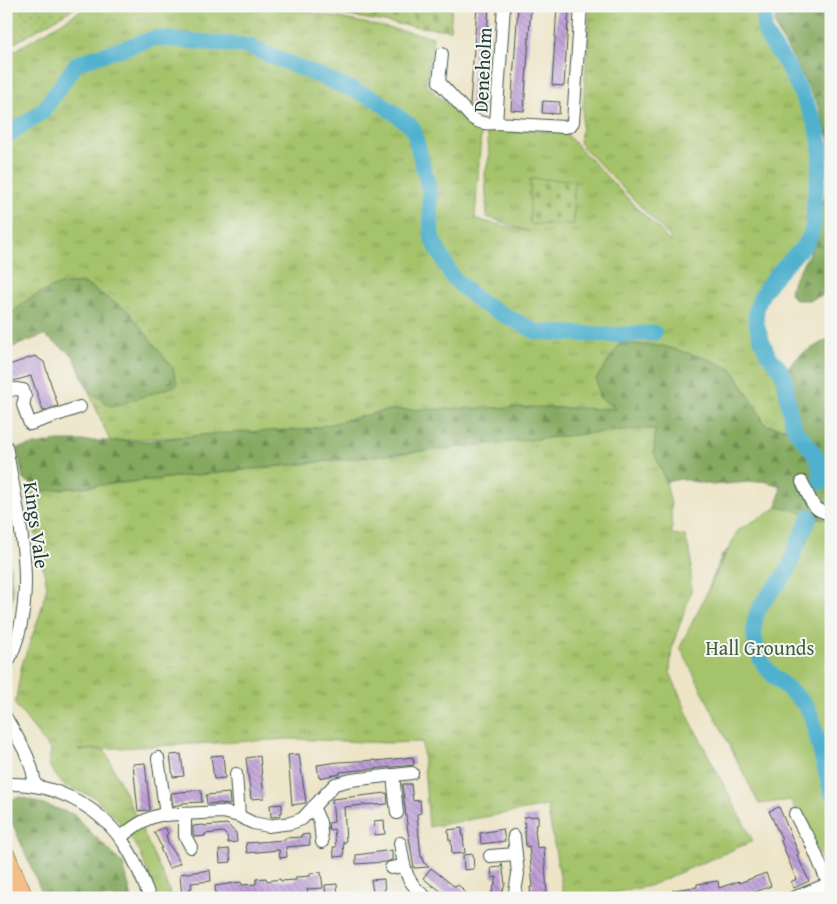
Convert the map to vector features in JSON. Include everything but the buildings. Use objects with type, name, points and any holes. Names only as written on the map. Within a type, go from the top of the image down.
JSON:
[{"type":"highway","points":[[6,855],[24,898]]},
{"type":"highway","points":[[6,889],[10,898]]},
{"type":"street","name":"Deneholm","points":[[504,6],[496,123],[564,128],[570,126],[573,122],[581,6]]},
{"type":"street","points":[[442,54],[439,82],[472,118],[484,124],[496,123]]},
{"type":"street","points":[[6,391],[16,388],[23,390],[25,397],[23,405],[30,424],[80,407]]},
{"type":"street","name":"Kings Vale","points":[[6,446],[24,552],[25,592],[23,615],[16,645],[6,666]]},
{"type":"street","points":[[802,482],[814,507],[822,512],[831,514]]},
{"type":"street","points":[[6,718],[29,759],[34,774],[34,786]]},
{"type":"street","points":[[158,758],[166,815]]},
{"type":"street","points":[[120,838],[145,820],[166,815],[223,812],[239,816],[253,823],[268,826],[291,823],[302,818],[335,784],[412,772]]},
{"type":"street","points":[[236,774],[239,816]]},
{"type":"street","points":[[393,775],[396,813]]},
{"type":"street","points":[[6,784],[34,786],[58,792],[84,805],[103,819],[120,838],[132,857],[150,898]]},
{"type":"street","points":[[313,807],[320,822],[322,842]]},
{"type":"street","points":[[185,814],[185,836],[191,847]]},
{"type":"street","points":[[793,898],[830,887],[809,838],[796,814]]},
{"type":"street","points":[[514,836],[518,874],[514,898]]},
{"type":"street","points":[[400,843],[406,875],[423,897]]},
{"type":"street","points":[[490,856],[516,854]]},
{"type":"street","points":[[391,868],[404,866]]},
{"type":"green space","points":[[6,6],[78,6],[6,48]]},
{"type":"green space","points":[[106,6],[280,6],[433,37],[426,85],[481,134],[475,219],[530,232],[487,217],[485,174],[489,158],[488,137],[482,127],[568,132],[568,136],[671,243],[670,237],[579,143],[590,6],[764,6],[761,18],[762,35],[789,76],[810,124],[815,139],[817,155],[810,220],[805,238],[760,289],[752,314],[754,331],[778,384],[789,429],[766,425],[733,370],[617,409],[388,410],[310,429],[110,441],[73,355],[44,335],[6,347],[6,56],[82,10]]},
{"type":"green space","points":[[302,6],[452,6],[450,30],[376,21]]},
{"type":"green space","points":[[776,6],[831,6],[831,292],[810,300],[795,300],[790,293],[792,283],[814,245],[830,172],[830,141],[819,108],[779,35],[775,24]]},
{"type":"green space","points":[[530,179],[574,180],[574,224],[530,224]]},
{"type":"green space","points":[[84,283],[128,311],[172,367],[178,385],[112,407],[91,393],[73,355],[44,335],[10,348],[6,346],[6,318],[28,299],[57,285]]},
{"type":"green space","points":[[831,337],[831,704],[697,617],[722,555],[777,507],[781,486],[763,481],[713,485],[681,479],[666,482],[654,452],[655,429],[623,430],[44,491],[23,479],[17,448],[58,441],[147,441],[221,433],[310,429],[388,410],[529,407],[616,409],[599,397],[596,379],[621,343],[663,346],[711,360],[733,370],[766,425],[788,429],[776,379],[800,355]]},
{"type":"green space","points":[[656,429],[654,452],[666,482],[671,504],[672,534],[685,536],[691,556],[691,592],[672,647],[670,672],[690,720],[753,841],[649,886],[590,898],[564,898],[547,806],[429,827],[422,742],[388,743],[291,739],[78,750],[105,750],[172,898],[158,898],[139,850],[117,819],[94,797],[63,785],[48,763],[51,751],[15,704],[22,664],[40,614],[47,586],[27,493],[623,430]]},
{"type":"green space","name":"Hall Grounds","points":[[778,507],[792,509],[814,518],[831,520],[831,876],[791,800],[759,804],[680,647],[738,530]]},
{"type":"green space","points":[[6,530],[13,595],[6,629]]},
{"type":"green space","points":[[21,797],[73,814],[123,864],[132,898],[44,898],[6,808],[6,800]]},
{"type":"water","points":[[806,515],[813,518],[811,532],[804,548],[792,563],[787,549],[791,546],[793,536]]},
{"type":"waterway","points":[[767,6],[764,23],[765,32],[782,57],[812,116],[820,140],[820,156],[811,235],[805,245],[774,277],[763,292],[757,308],[756,321],[769,356],[783,374],[792,423],[818,460],[821,482]]},
{"type":"waterway","points":[[6,136],[42,112],[77,63],[155,38],[248,46],[377,100],[413,128],[429,189],[432,239],[453,278],[481,303],[537,332],[612,335],[654,333]]},
{"type":"waterway","points":[[810,517],[788,570],[763,602],[755,618],[754,628],[757,650],[764,665],[775,678],[801,701],[811,715],[831,792]]}]
